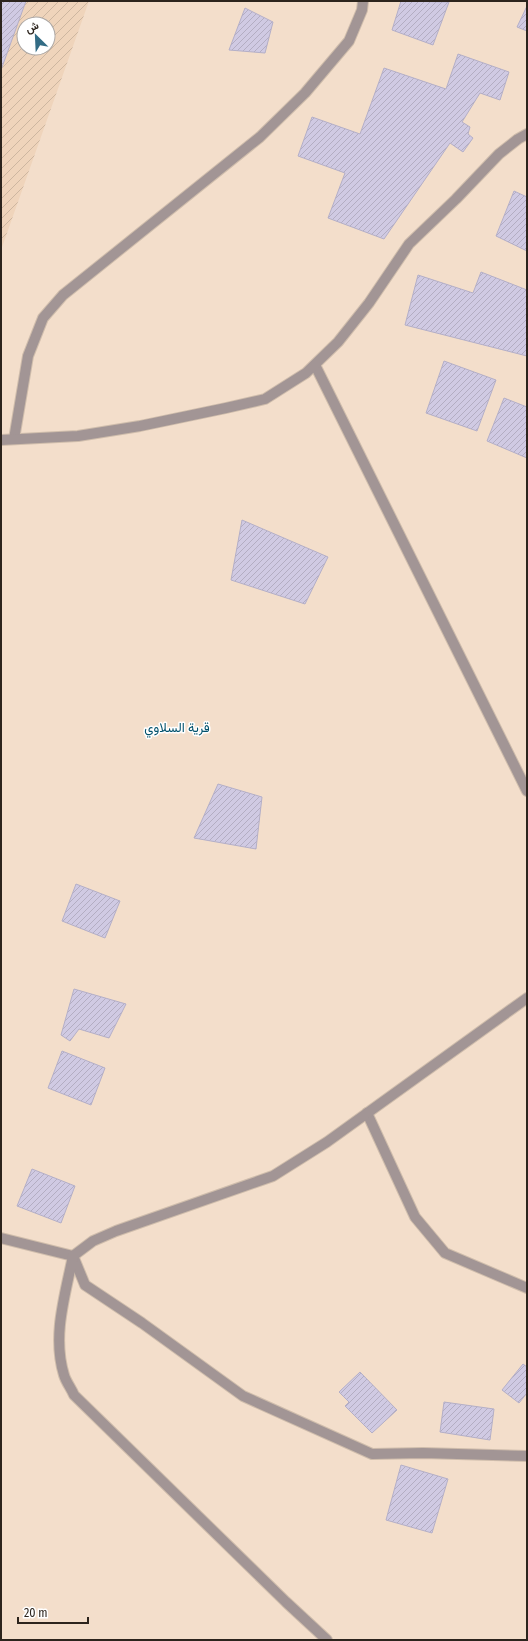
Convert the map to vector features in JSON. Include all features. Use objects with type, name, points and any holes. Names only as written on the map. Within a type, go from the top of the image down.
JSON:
[{"type":"street","points":[[14,439],[28,356],[43,318],[63,295],[260,137],[305,93],[349,41],[362,10],[363,1]]},
{"type":"street","points":[[1,440],[78,436],[140,426],[264,399],[306,374],[338,342],[369,303],[409,244],[456,199],[499,154],[527,134]]},
{"type":"street","points":[[315,365],[527,791]]},
{"type":"street","points":[[327,1640],[74,1395],[65,1377],[60,1357],[58,1337],[73,1256],[93,1241],[116,1231],[274,1176],[327,1142],[527,998]]},
{"type":"street","points":[[367,1112],[415,1216],[445,1253],[527,1288]]},
{"type":"street","points":[[1,1238],[73,1256]]},
{"type":"street","points":[[73,1256],[85,1285],[142,1323],[243,1396],[372,1454],[423,1453],[527,1456]]},
{"type":"shaded area","points":[[1,1],[89,1],[1,250]]},
{"type":"building","points":[[1,1],[26,1],[21,16],[16,16],[16,29],[1,70]]},
{"type":"building","points":[[401,1],[449,2],[433,45],[392,30]]},
{"type":"building","points":[[527,6],[527,31],[517,27]]},
{"type":"building","points":[[245,8],[273,22],[265,53],[229,50]]},
{"type":"building","points":[[458,54],[509,72],[500,100],[480,93],[462,122],[470,127],[468,134],[473,138],[463,152],[450,143],[384,239],[328,218],[345,173],[298,156],[312,117],[360,134],[384,68],[446,89]]},
{"type":"building","points":[[514,191],[527,197],[527,251],[496,236]]},
{"type":"building","points":[[481,272],[527,290],[527,356],[405,325],[418,275],[473,293]]},
{"type":"building","points":[[444,361],[496,380],[477,431],[426,413]]},
{"type":"building","points":[[504,398],[527,407],[527,458],[487,441]]},
{"type":"building","points":[[242,520],[328,557],[305,604],[231,580]]},
{"type":"building","points":[[218,784],[262,797],[256,849],[194,838]]},
{"type":"building","points":[[76,884],[120,901],[105,938],[62,921]]},
{"type":"building","points":[[74,989],[126,1004],[109,1038],[79,1029],[70,1041],[61,1035]]},
{"type":"building","points":[[62,1051],[105,1068],[91,1105],[48,1088]]},
{"type":"building","points":[[32,1169],[75,1186],[61,1223],[17,1206]]},
{"type":"building","points":[[523,1364],[527,1367],[527,1393],[519,1403],[502,1390]]},
{"type":"building","points":[[360,1372],[397,1410],[372,1433],[345,1406],[349,1402],[339,1392]]},
{"type":"building","points":[[444,1402],[494,1409],[490,1440],[440,1432]]},
{"type":"building","points":[[401,1465],[448,1479],[432,1533],[386,1520]]},
{"type":"district","name":"قرية السلاوي","points":[[177,727]]}]
